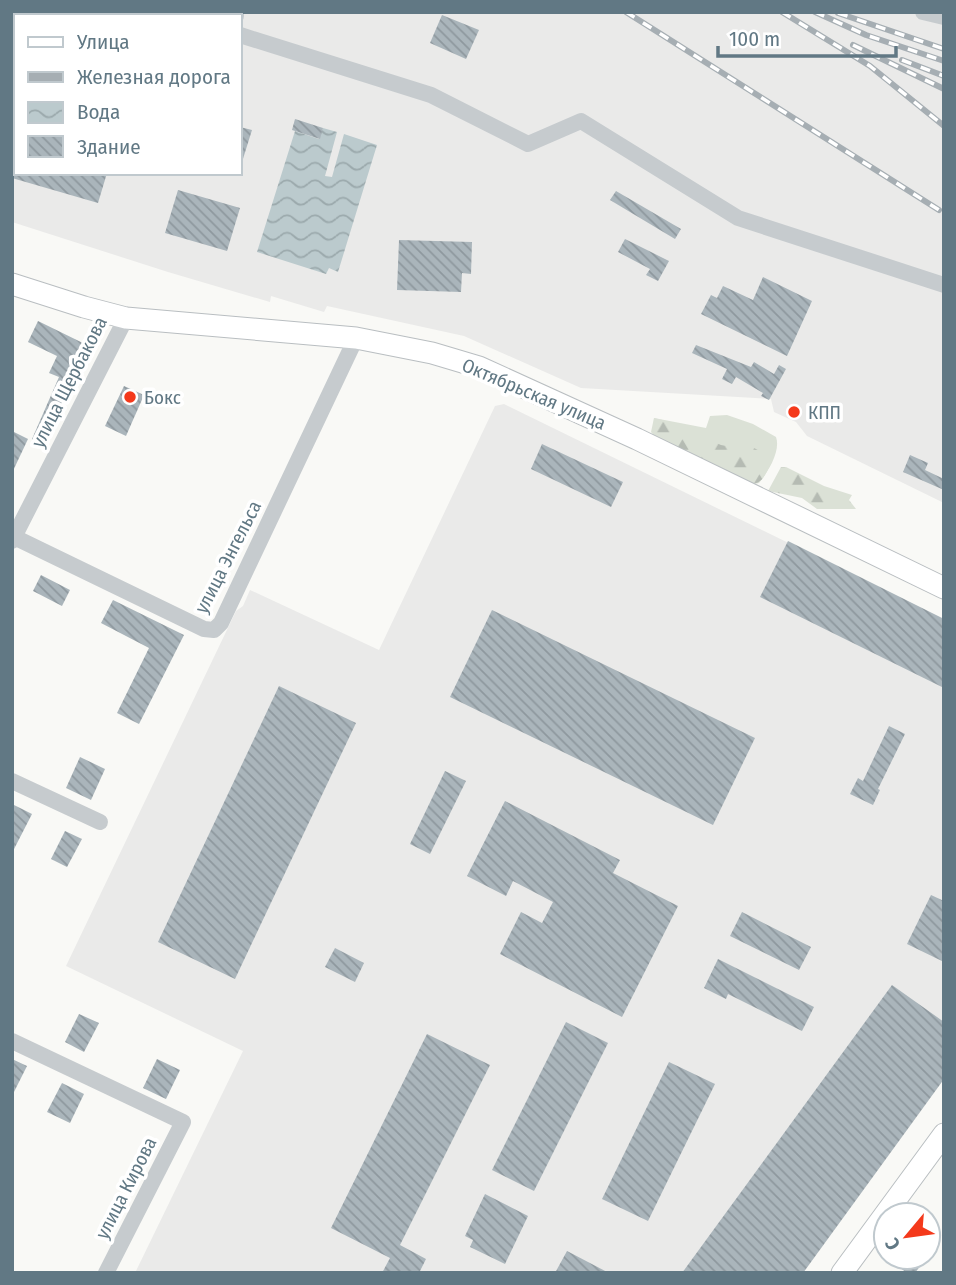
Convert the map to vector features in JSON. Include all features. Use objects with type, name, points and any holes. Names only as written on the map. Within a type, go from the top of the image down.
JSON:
[{"type":"main road","name":"Октябрьская улица","points":[[12,284],[126,317],[356,338],[432,353],[497,374],[944,588]]},
{"type":"main road","points":[[842,1273],[944,1134]]},
{"type":"street","points":[[923,12],[944,17]]},
{"type":"street","points":[[242,36],[431,95],[528,144],[580,121],[738,218],[944,285]]},
{"type":"street","name":"улица Щербакова","points":[[13,538],[126,317]]},
{"type":"street","name":"улица Энгельса","points":[[13,538],[204,629],[214,630],[221,623],[356,338]]},
{"type":"street","points":[[12,781],[100,822]]},
{"type":"street","name":"улица Кирова","points":[[12,1041],[183,1122],[106,1273]]},
{"type":"shaded area","points":[[12,12],[944,12],[944,503],[807,436],[796,422],[774,412],[771,399],[581,388],[464,336],[327,306],[324,312],[271,296],[270,302],[12,222]]},
{"type":"shaded area","points":[[504,404],[944,619],[944,1079],[803,1273],[135,1273],[243,1051],[66,966],[236,611],[243,606],[250,590],[379,650],[495,406]]},
{"type":"green space","points":[[727,415],[753,424],[776,437],[775,455],[759,483],[754,484],[653,435],[654,418],[706,428],[710,416]]},
{"type":"green space","points":[[654,418],[680,426],[721,445],[742,444],[752,447],[772,462],[761,480],[749,483],[656,438],[651,432]]},
{"type":"green space","points":[[781,467],[852,495],[849,500],[856,509],[817,509],[802,498],[768,491]]},
{"type":"water","points":[[323,128],[337,132],[325,176],[332,177],[344,134],[377,145],[338,272],[329,268],[326,274],[257,252],[295,131],[319,139]]},
{"type":"building","points":[[442,15],[479,30],[466,59],[430,43]]},
{"type":"building","points":[[295,119],[323,128],[320,139],[292,130]]},
{"type":"building","points":[[242,128],[252,130],[242,162]]},
{"type":"building","points":[[12,173],[106,175],[98,203],[12,178]]},
{"type":"building","points":[[178,190],[240,208],[227,251],[165,233]]},
{"type":"building","points":[[616,191],[681,229],[675,239],[610,200]]},
{"type":"building","points":[[625,239],[669,261],[658,281],[646,275],[650,269],[618,252]]},
{"type":"building","points":[[399,240],[472,242],[471,274],[462,273],[461,292],[397,290]]},
{"type":"building","points":[[763,277],[812,301],[787,356],[701,314],[711,295],[717,298],[723,286],[753,300]]},
{"type":"building","points":[[38,321],[89,346],[42,444],[32,439],[59,377],[49,373],[57,356],[28,342]]},
{"type":"building","points":[[696,345],[751,367],[754,362],[774,374],[779,365],[786,369],[769,400],[761,396],[763,393],[736,377],[732,384],[722,379],[727,369],[692,353]]},
{"type":"building","points":[[124,386],[144,395],[126,436],[105,426]]},
{"type":"building","points":[[12,431],[28,439],[12,473]]},
{"type":"building","points":[[542,444],[623,482],[611,507],[531,469]]},
{"type":"building","points":[[910,455],[928,463],[925,470],[944,479],[944,490],[903,472]]},
{"type":"building","points":[[788,541],[944,619],[944,688],[760,597]]},
{"type":"building","points":[[41,575],[70,590],[62,606],[33,591]]},
{"type":"building","points":[[113,600],[184,635],[139,724],[117,713],[149,648],[101,623]]},
{"type":"building","points":[[492,610],[755,738],[713,825],[450,697]]},
{"type":"building","points":[[279,686],[356,723],[235,979],[158,942]]},
{"type":"building","points":[[889,726],[905,734],[873,805],[850,794],[858,778],[863,781]]},
{"type":"building","points":[[80,757],[105,769],[91,800],[66,788]]},
{"type":"building","points":[[445,771],[466,781],[430,854],[410,844]]},
{"type":"building","points":[[505,801],[620,860],[613,873],[678,906],[622,1017],[500,954],[521,912],[542,923],[553,902],[513,881],[506,896],[467,876]]},
{"type":"building","points":[[12,804],[32,814],[12,853]]},
{"type":"building","points":[[65,831],[82,839],[67,867],[51,859]]},
{"type":"building","points":[[931,895],[944,901],[944,962],[907,944]]},
{"type":"building","points":[[742,912],[811,947],[799,970],[730,936]]},
{"type":"building","points":[[335,948],[364,963],[355,982],[325,967]]},
{"type":"building","points":[[718,959],[814,1007],[802,1031],[728,994],[726,999],[704,988]]},
{"type":"building","points":[[892,985],[944,1022],[944,1079],[803,1273],[682,1273]]},
{"type":"building","points":[[79,1014],[99,1023],[84,1052],[65,1042]]},
{"type":"building","points":[[566,1022],[608,1043],[534,1191],[492,1170]]},
{"type":"building","points":[[427,1034],[490,1065],[400,1245],[426,1259],[419,1273],[382,1273],[390,1258],[331,1228]]},
{"type":"building","points":[[12,1059],[27,1066],[12,1096]]},
{"type":"building","points":[[157,1059],[180,1070],[166,1099],[143,1088]]},
{"type":"building","points":[[669,1062],[715,1084],[648,1221],[602,1199]]},
{"type":"building","points":[[62,1083],[84,1094],[70,1123],[47,1112]]},
{"type":"building","points":[[485,1194],[528,1216],[505,1264],[470,1247],[473,1240],[465,1236]]},
{"type":"building","points":[[567,1251],[609,1273],[555,1273]]},
{"type":"railway","points":[[626,12],[939,210]]},
{"type":"railway","points":[[782,12],[870,66],[944,126]]},
{"type":"railway","points":[[815,12],[866,35],[944,61]]},
{"type":"railway","points":[[838,13],[944,49]]},
{"type":"railway","points":[[853,45],[944,89]]},
{"type":"railway","points":[[902,60],[944,76]]},
{"type":"place","name":"Бокс","points":[[130,397]]},
{"type":"place","name":"КПП","points":[[794,412]]}]
